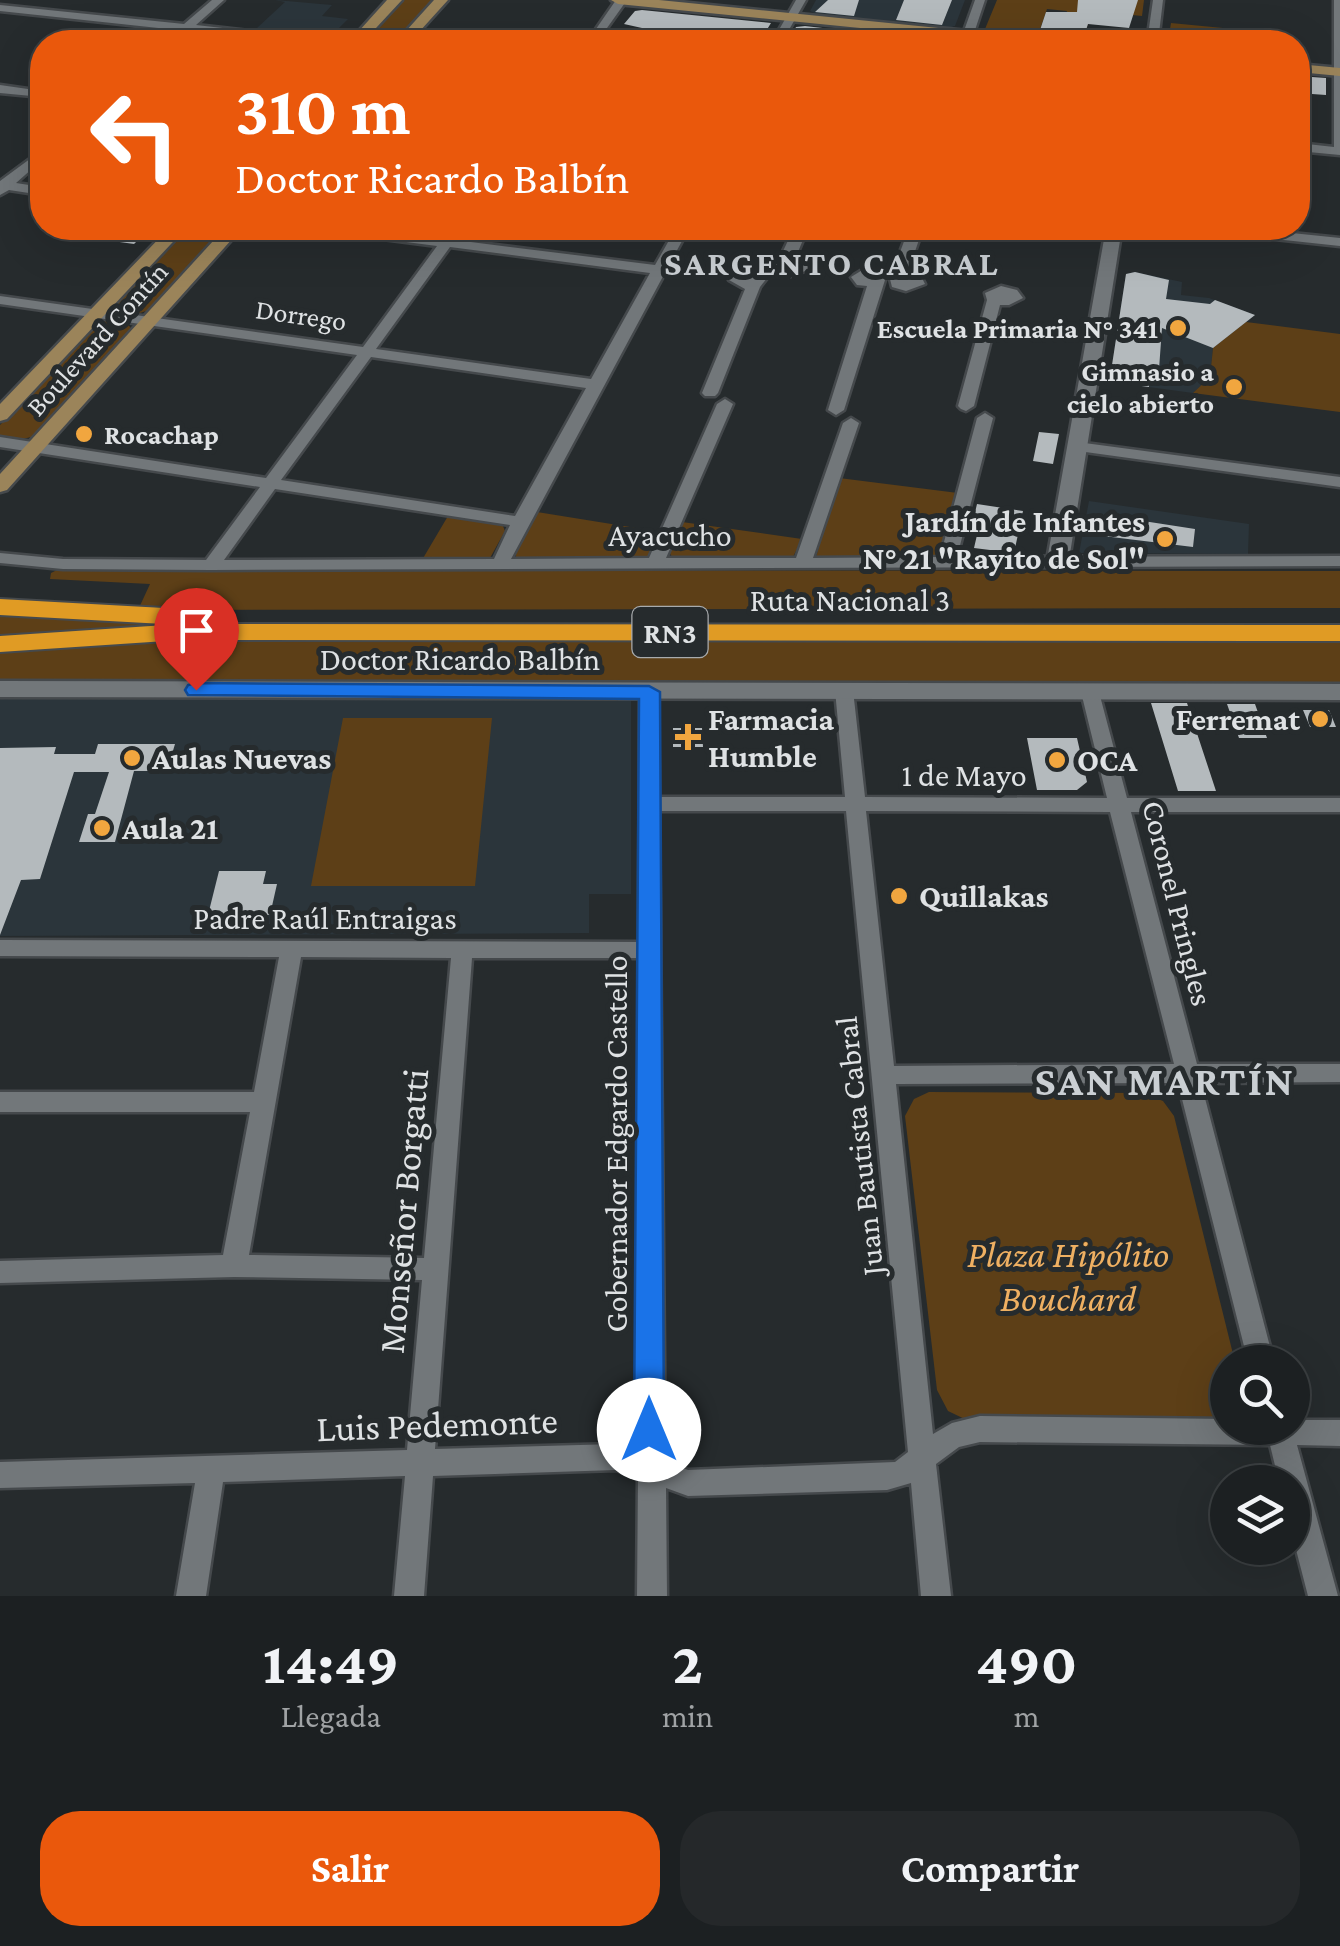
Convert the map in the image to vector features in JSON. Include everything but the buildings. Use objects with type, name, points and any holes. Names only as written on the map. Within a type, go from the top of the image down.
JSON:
[{"type":"highway","name":"Ruta Nacional 3","points":[[0,607],[182,617],[1340,614]]},
{"type":"highway","name":"Ruta Nacional 3","points":[[0,644],[180,632],[1340,633]]},
{"type":"main road","points":[[367,30],[395,0]]},
{"type":"main road","points":[[414,30],[442,0]]},
{"type":"main road","points":[[620,0],[891,30]]},
{"type":"main road","points":[[1310,69],[1340,72]]},
{"type":"main road","name":"Boulevard Contín","points":[[0,415],[167,240]]},
{"type":"main road","name":"Boulevard Contín","points":[[0,486],[223,240]]},
{"type":"street","points":[[11,19],[37,0]]},
{"type":"street","points":[[185,30],[219,0]]},
{"type":"street","points":[[600,30],[620,0]]},
{"type":"street","points":[[784,30],[801,0]]},
{"type":"street","points":[[969,30],[980,0]]},
{"type":"street","points":[[1155,30],[1158,0]]},
{"type":"street","points":[[1310,147],[1340,149],[1339,0]]},
{"type":"street","points":[[0,8],[206,30]]},
{"type":"street","points":[[0,89],[30,93]]},
{"type":"street","points":[[2,187],[30,164]]},
{"type":"street","points":[[2,187],[30,189]]},
{"type":"street","points":[[1310,238],[1340,242]]},
{"type":"street","points":[[211,565],[448,240]]},
{"type":"street","points":[[482,240],[660,270]]},
{"type":"street","points":[[500,564],[594,384],[676,240]]},
{"type":"street","points":[[786,264],[796,240]]},
{"type":"street","points":[[899,278],[912,240]]},
{"type":"street","points":[[1058,560],[1112,240]]},
{"type":"street","points":[[802,566],[850,423],[830,419],[829,414],[836,410],[875,282]]},
{"type":"street","points":[[655,564],[725,404],[705,404],[702,398],[710,393],[754,285]]},
{"type":"street","name":"Dorrego","points":[[0,300],[594,384]]},
{"type":"street","points":[[948,564],[986,418],[964,418],[960,410],[966,406],[994,300]]},
{"type":"street","points":[[0,442],[520,522]]},
{"type":"street","points":[[1076,447],[1340,482]]},
{"type":"street","name":"Ayacucho","points":[[0,558],[63,564],[211,565],[802,566],[1058,560],[1340,561]]},
{"type":"street","name":"Doctor Ricardo Balbín","points":[[0,689],[1340,693]]},
{"type":"street","name":"Juan Bautista Cabral","points":[[844,690],[936,1596]]},
{"type":"street","name":"Gobernador Edgardo Castello","points":[[649,692],[652,1596]]},
{"type":"street","name":"Coronel Pringles","points":[[1090,692],[1257,1345]]},
{"type":"street","name":"1 de Mayo","points":[[647,804],[1340,805]]},
{"type":"street","name":"Padre Raúl Entraigas","points":[[0,948],[649,950]]},
{"type":"street","points":[[234,1266],[291,950]]},
{"type":"street","name":"Monseñor Borgatti","points":[[409,1596],[462,952]]},
{"type":"street","points":[[884,1075],[1340,1073]]},
{"type":"street","points":[[0,1102],[264,1102]]},
{"type":"street","points":[[0,1272],[234,1266],[437,1270]]},
{"type":"street","name":"Luis Pedemonte","points":[[0,1475],[616,1457],[688,1483],[887,1478],[902,1474],[952,1436],[980,1429],[1210,1430]]},
{"type":"street","name":"Luis Pedemonte","points":[[1310,1432],[1340,1434]]},
{"type":"street","points":[[1283,1445],[1323,1596]]},
{"type":"street","points":[[190,1596],[211,1469]]},
{"type":"shaded area","points":[[275,0],[332,5],[322,16],[348,19],[337,30],[257,28],[285,2]]},
{"type":"shaded area","points":[[816,0],[965,0],[955,26],[948,28],[817,14],[810,11]]},
{"type":"shaded area","name":"Escuela Primaria N° 341","points":[[1135,272],[1182,282],[1181,295],[1209,298],[1255,315],[1213,348],[1210,378],[1193,393],[1119,383],[1119,379],[1110,378],[1126,274]]},
{"type":"shaded area","name":"Jardín de Infantes N° 21 \"Rayito de Sol\"","points":[[1089,501],[1249,524],[1248,554],[1079,553]]},
{"type":"shaded area","points":[[0,697],[631,701],[631,894],[589,894],[589,933],[0,936]]},
{"type":"green space","points":[[401,0],[435,0],[408,30],[375,30]]},
{"type":"green space","points":[[997,0],[1144,0],[1142,16],[1091,11],[1086,30],[1062,30],[1067,11],[1047,9],[1040,30],[985,29]]},
{"type":"green space","points":[[1171,23],[1244,30],[1170,30]]},
{"type":"green space","points":[[176,240],[215,240],[149,310],[137,314],[113,309]]},
{"type":"green space","points":[[102,321],[127,323],[133,331],[35,436],[19,440],[0,437],[0,425]]},
{"type":"green space","points":[[1246,322],[1340,334],[1340,412],[1193,393],[1210,377],[1213,348]]},
{"type":"green space","points":[[839,478],[958,493],[944,554],[938,559],[816,557]]},
{"type":"green space","points":[[537,512],[661,532],[652,555],[646,558],[516,557]]},
{"type":"green space","points":[[448,516],[503,526],[505,531],[490,558],[422,560]]},
{"type":"green space","points":[[682,522],[802,539],[792,559],[673,558],[668,551]]},
{"type":"green space","points":[[57,570],[1340,571],[1340,608],[138,610],[150,584],[50,579]]},
{"type":"green space","points":[[0,614],[158,622],[170,624],[0,638]]},
{"type":"green space","points":[[168,638],[1340,639],[1340,683],[0,682],[0,650]]},
{"type":"green space","points":[[343,718],[492,718],[475,886],[311,886]]},
{"type":"green space","name":"Plaza Hipólito Bouchard","points":[[929,1092],[1143,1093],[1163,1101],[1174,1116],[1231,1345],[1210,1345],[1210,1424],[975,1424],[948,1411],[937,1390],[905,1116],[914,1099]]},
{"type":"place","name":"Escuela Primaria N° 341","points":[[1178,328]]},
{"type":"place","name":"Gimnasio a cielo abierto","points":[[1234,387]]},
{"type":"place","name":"Rocachap","points":[[84,434]]},
{"type":"place","name":"Jardín de Infantes N° 21 \"Rayito de Sol\"","points":[[1165,539]]},
{"type":"place","name":"Ferremat","points":[[1320,719]]},
{"type":"place","name":"Farmacia Humble","points":[[688,737]]},
{"type":"place","name":"Aulas Nuevas","points":[[132,758]]},
{"type":"place","name":"OCA","points":[[1057,760]]},
{"type":"place","name":"Aula 21","points":[[102,828]]},
{"type":"place","name":"Quillakas","points":[[899,896]]},
{"type":"district","name":"SARGENTO CABRAL","points":[[832,263]]},
{"type":"district","name":"SAN MARTÍN","points":[[1165,1080]]},
{"type":"route","points":[[196,690],[649,692],[649,1430]]}]
